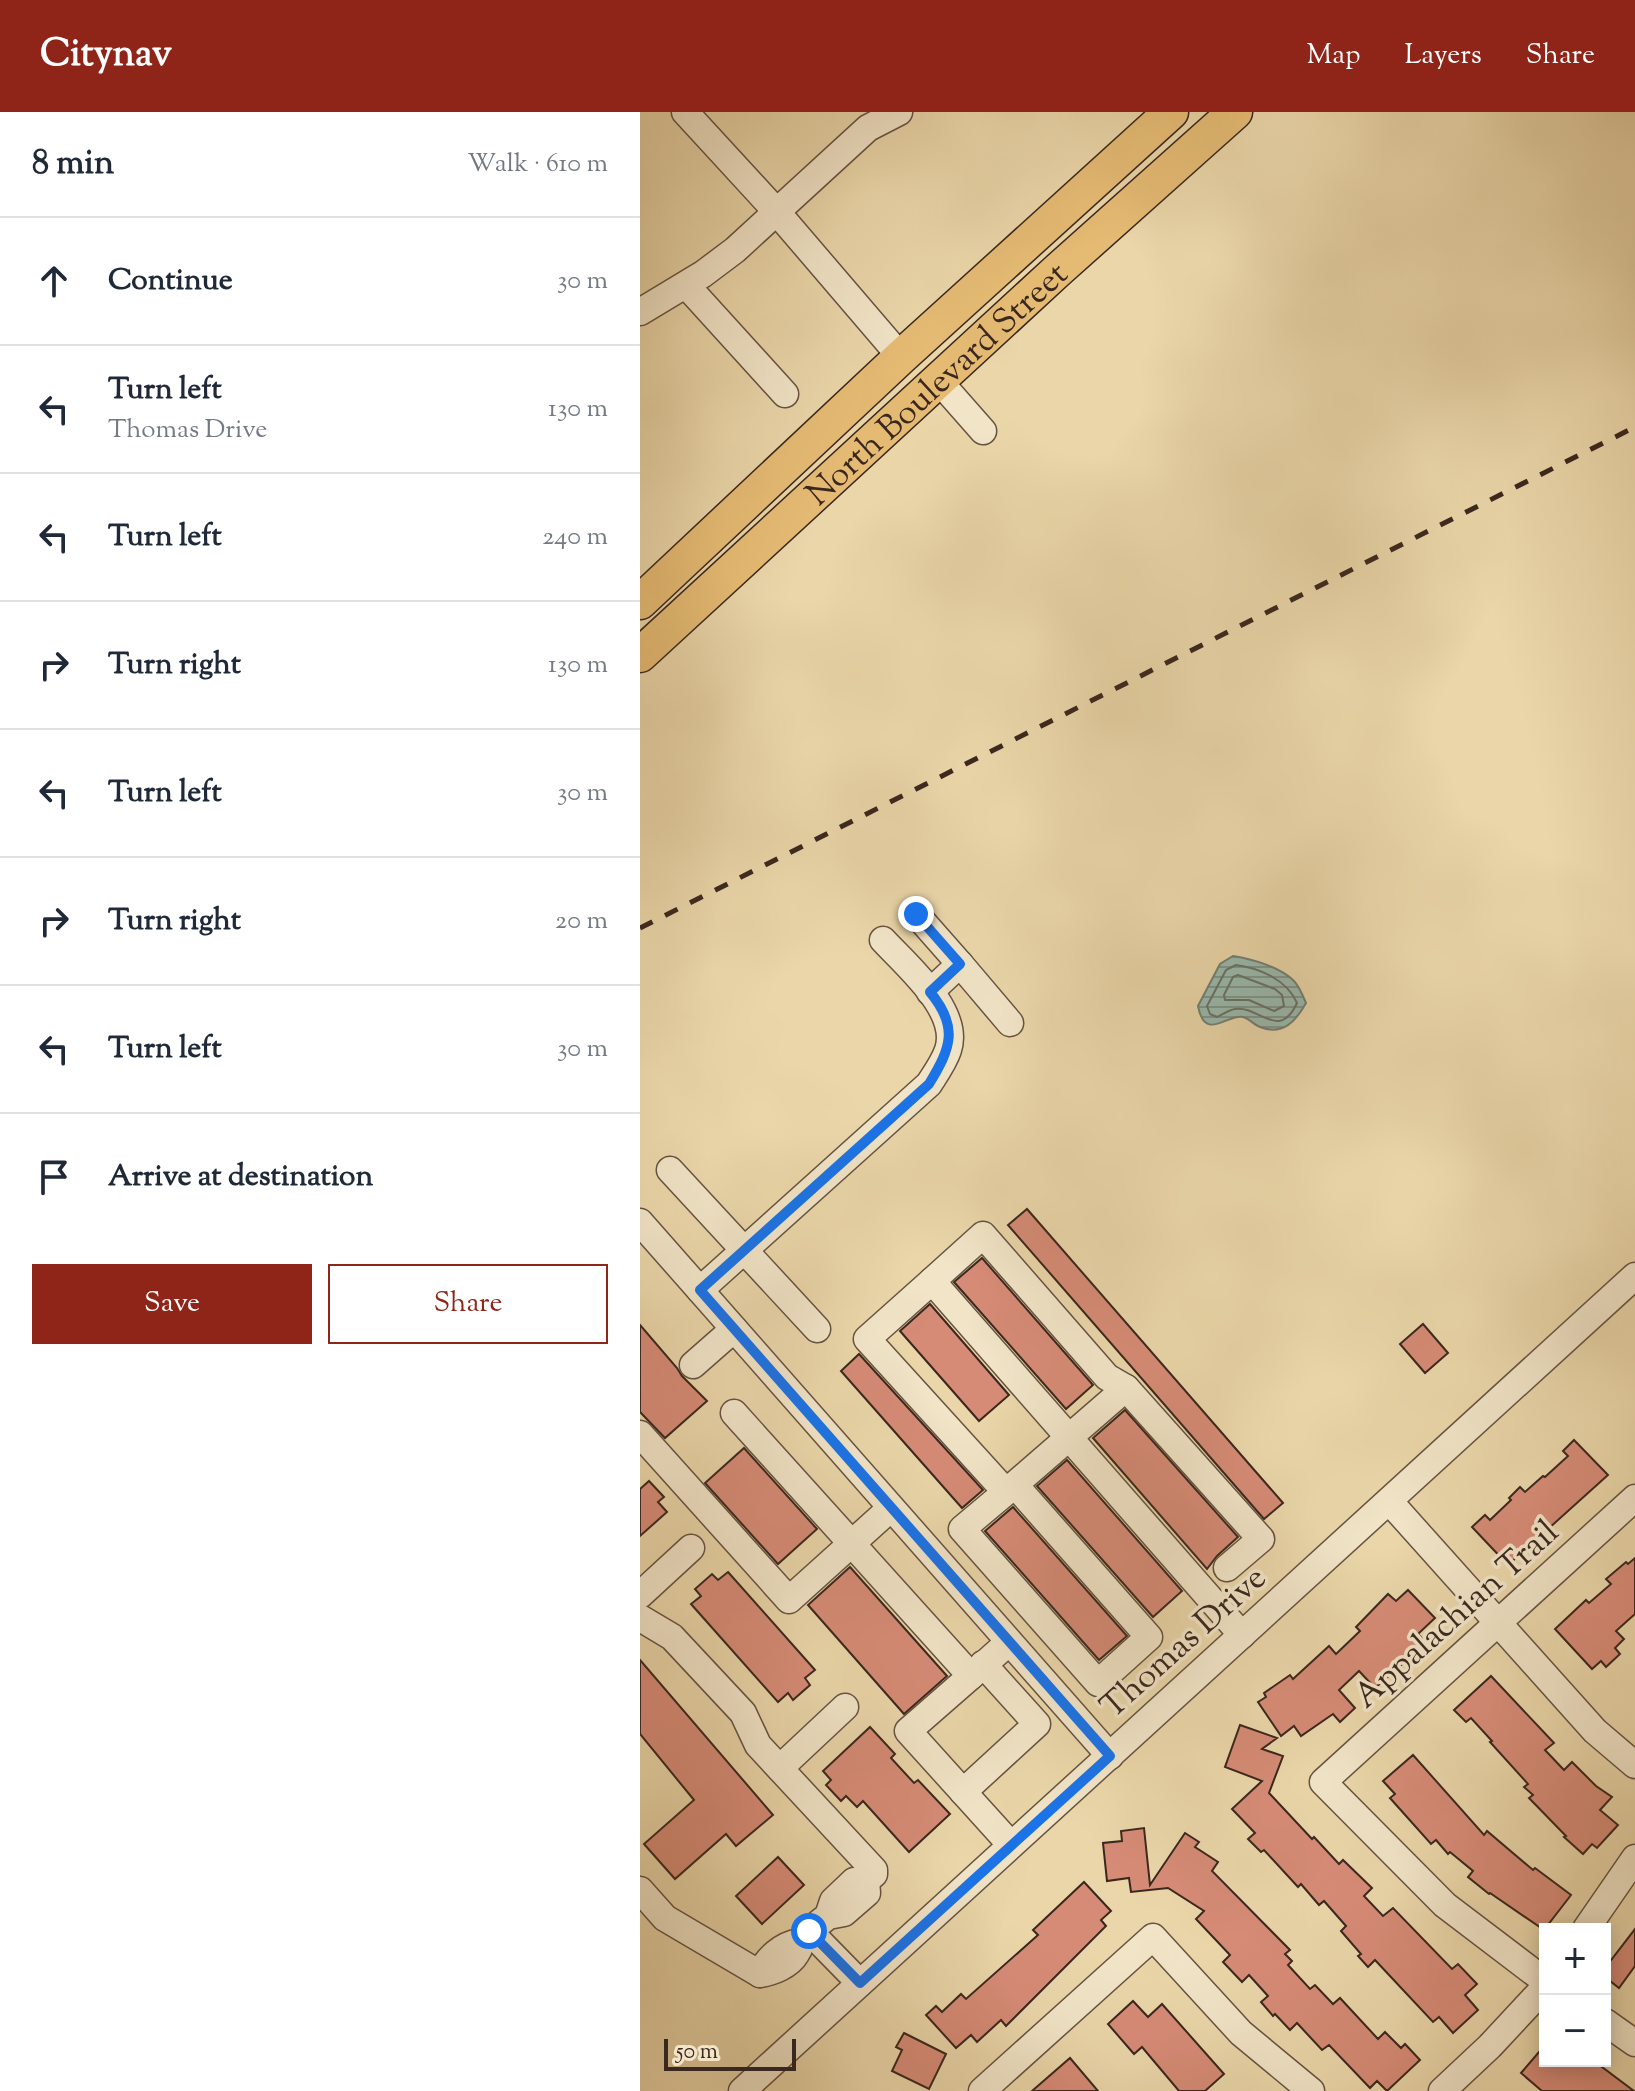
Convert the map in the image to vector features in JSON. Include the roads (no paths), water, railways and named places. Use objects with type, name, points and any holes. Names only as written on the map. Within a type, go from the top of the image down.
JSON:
[{"type":"main road","name":"North Boulevard Street","points":[[640,602],[901,357],[1171,112]]},
{"type":"main road","name":"North Boulevard Street","points":[[640,655],[1235,112]]},
{"type":"main road","points":[[901,357],[939,381]]},
{"type":"street","points":[[685,112],[776,211],[901,357]]},
{"type":"street","points":[[640,312],[686,285],[735,250],[868,128],[899,112]]},
{"type":"street","points":[[686,285],[785,394]]},
{"type":"street","points":[[939,381],[983,431]]},
{"type":"street","points":[[916,914],[1010,1023]]},
{"type":"street","points":[[700,1290],[929,1084],[948,1049],[950,1036],[947,1020],[939,1003],[883,940]]},
{"type":"street","points":[[930,992],[960,964]]},
{"type":"street","points":[[670,1170],[817,1329]]},
{"type":"street","points":[[643,1232],[700,1290],[1110,1756]]},
{"type":"street","points":[[1126,1388],[1068,1437],[1010,1488],[962,1529],[1098,1683],[1149,1637],[1010,1488],[867,1339],[983,1235],[1107,1377],[1126,1388],[1261,1539],[1227,1568]]},
{"type":"street","name":"Thomas Drive","points":[[742,2091],[1635,1276]]},
{"type":"street","points":[[932,1281],[1242,1635]]},
{"type":"street","points":[[693,1365],[734,1329]]},
{"type":"street","points":[[734,1413],[852,1543],[977,1670],[1037,1724],[963,1792]]},
{"type":"street","points":[[640,1434],[789,1600],[891,1508]]},
{"type":"street","name":"Appalachian Trail","points":[[1539,1979],[1445,1905],[1323,1782],[1635,1498]]},
{"type":"street","points":[[1389,1501],[1595,1731],[1635,1765]]},
{"type":"street","points":[[640,1595],[691,1548]]},
{"type":"street","points":[[640,1618],[672,1637],[683,1648],[743,1713],[758,1745],[874,1870],[866,1881],[867,1893],[844,1913],[787,1944],[764,1963],[760,1974],[665,1918],[640,1890]]},
{"type":"street","points":[[1009,1642],[908,1731],[1011,1845]]},
{"type":"street","points":[[780,1768],[845,1707]]},
{"type":"street","points":[[1590,1923],[1635,1858]]},
{"type":"street","points":[[812,1930],[860,1983]]},
{"type":"street","points":[[982,2091],[1153,1937],[1241,2033],[1311,2091]]},
{"type":"street","points":[[1442,2091],[1490,2046],[1539,1991]]},
{"type":"street","points":[[1611,2026],[1635,2043]]},
{"type":"water","points":[[1233,956],[1265,964],[1294,981],[1306,1003],[1293,1021],[1275,1030],[1260,1027],[1243,1017],[1218,1024],[1206,1023],[1198,1006],[1220,964]]},
{"type":"railway","points":[[640,928],[1635,427]]}]
